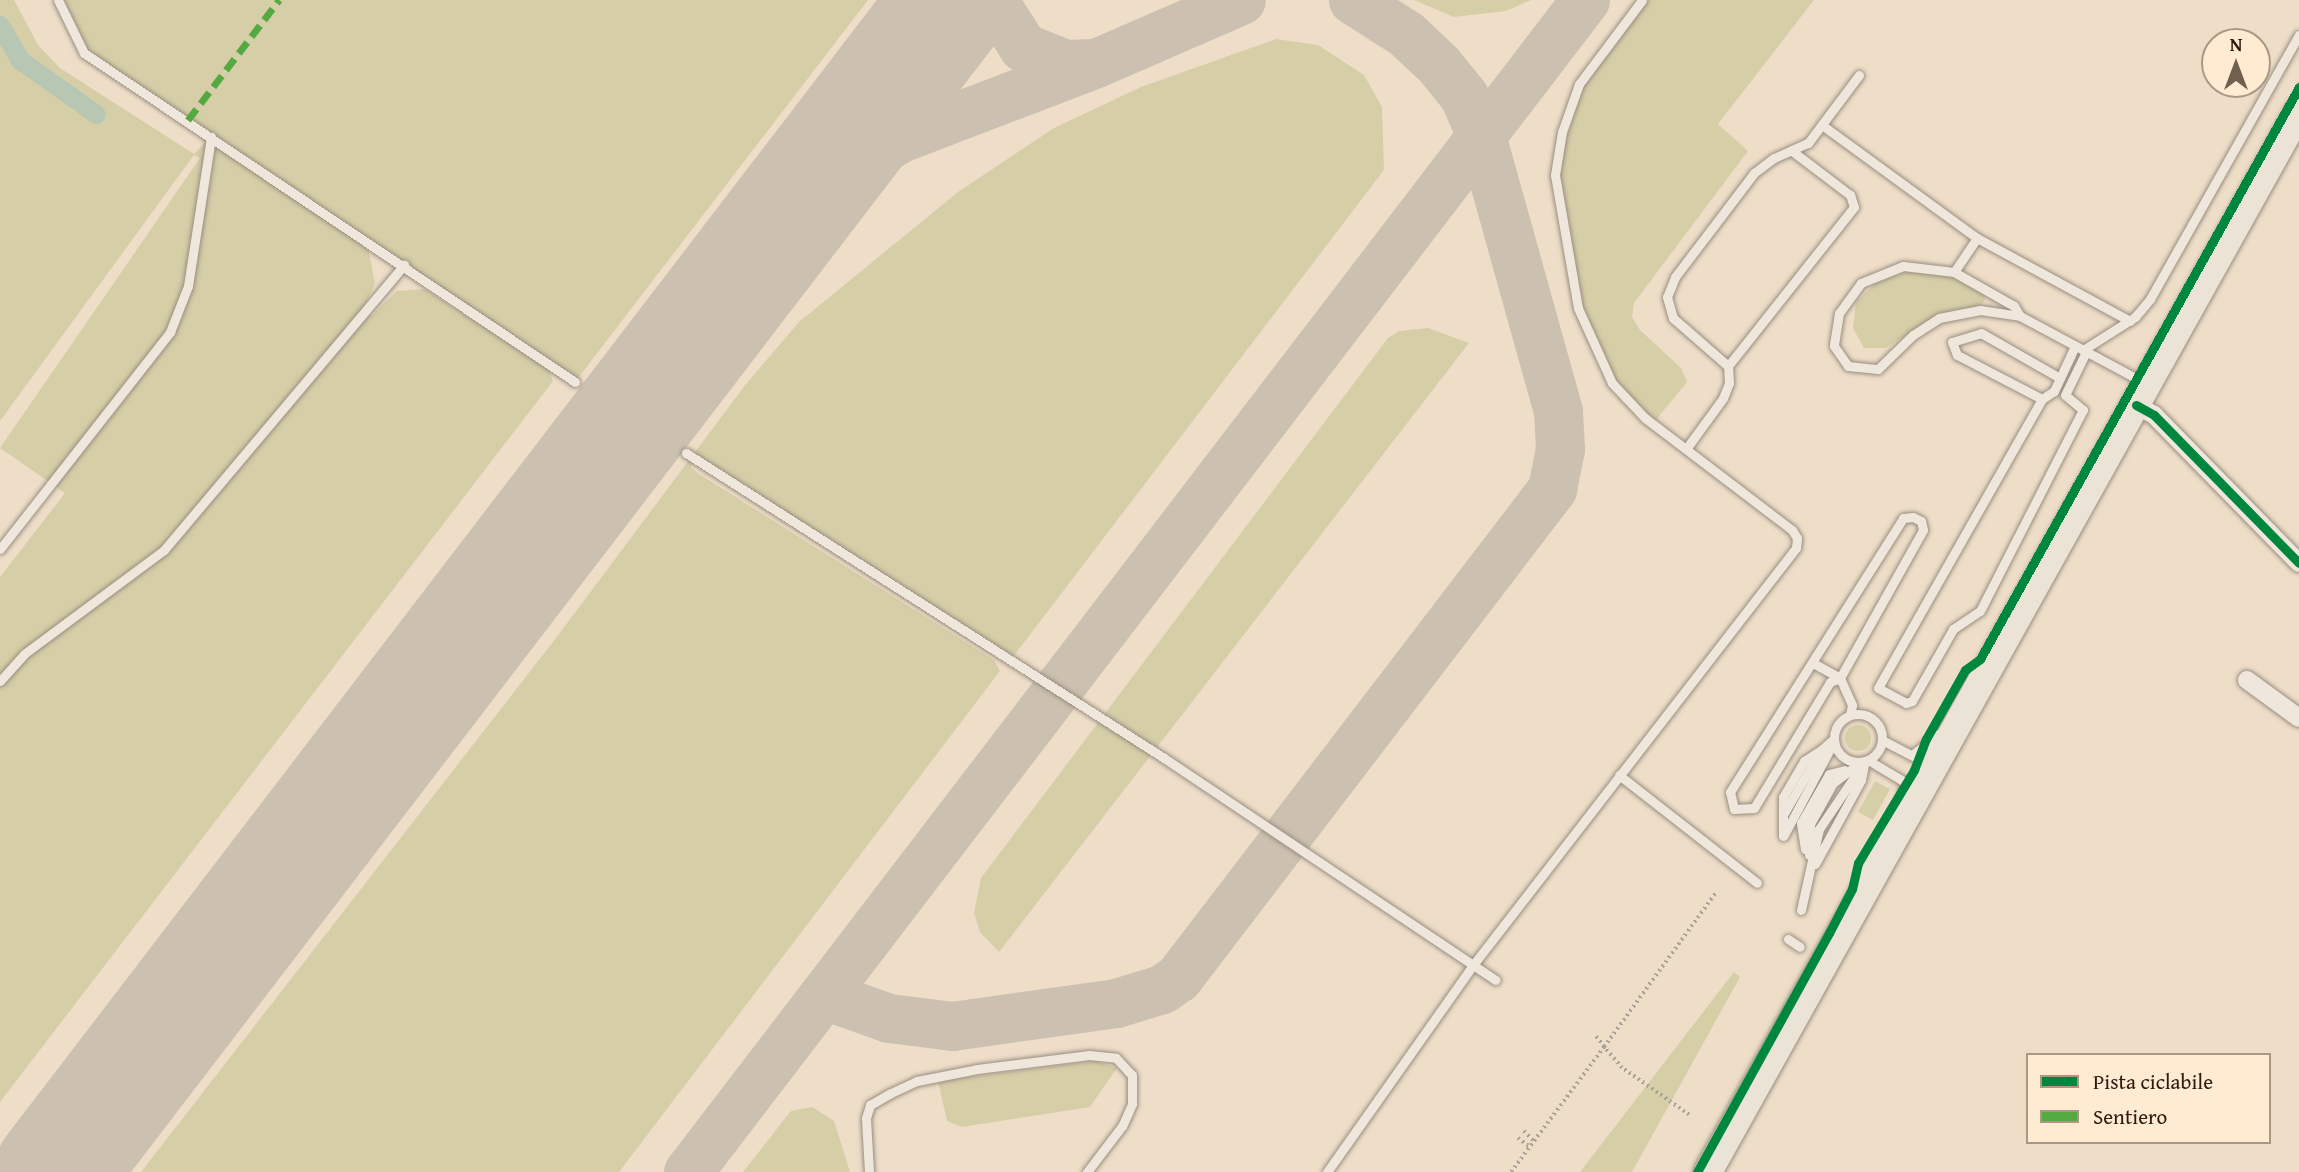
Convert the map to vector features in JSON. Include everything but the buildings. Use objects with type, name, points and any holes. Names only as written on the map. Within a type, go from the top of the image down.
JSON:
[{"type":"main road","points":[[1708,1172],[1855,908],[1923,761],[1985,674],[2299,112]]},
{"type":"street","points":[[2142,394],[2154,415],[2299,563]]},
{"type":"street","points":[[2247,680],[2299,718]]},
{"type":"lane","points":[[58,0],[84,52],[575,382]]},
{"type":"lane","points":[[1327,1172],[1473,965],[1796,548],[1797,538],[1792,530],[1645,418],[1612,383],[1598,359],[1578,308],[1555,175],[1562,132],[1579,84],[1642,0]]},
{"type":"lane","points":[[2082,349],[2065,395],[2083,410],[1980,611],[1953,629],[1912,701],[1906,703],[1878,688],[1877,682],[1973,527],[2042,399],[2054,391],[2060,378],[2082,349],[2130,321],[2157,288],[2299,35]]},
{"type":"lane","points":[[1728,366],[1680,327],[1667,297],[1675,277],[1754,173],[1808,144],[1859,75]]},
{"type":"lane","points":[[1822,125],[1977,238],[2130,321]]},
{"type":"lane","points":[[0,549],[170,332],[188,286],[211,137]]},
{"type":"lane","points":[[1686,449],[1723,398],[1729,383],[1728,366],[1854,207],[1850,195],[1792,151]]},
{"type":"lane","points":[[1954,272],[1977,238]]},
{"type":"lane","points":[[0,681],[24,654],[164,550],[404,265]]},
{"type":"lane","points":[[2020,316],[2014,306],[1954,272],[1903,266],[1861,283],[1839,313],[1833,330],[1841,361],[1857,370],[1878,369],[1923,328],[1960,312],[1980,310],[2020,316],[2082,349],[2142,394]]},
{"type":"lane","points":[[2042,399],[1957,355],[1952,342],[1981,333],[2060,378]]},
{"type":"lane","points":[[686,453],[1164,758],[1496,980]]},
{"type":"lane","points":[[1903,517],[1913,517],[1921,522],[1923,530],[1840,678],[1830,682],[1754,808],[1734,809],[1730,792],[1903,517]]},
{"type":"lane","points":[[1813,663],[1840,678],[1852,705],[1850,715],[1839,724],[1833,740],[1783,836],[1783,815],[1820,751],[1833,740]]},
{"type":"lane","points":[[1808,878],[1861,780],[1867,760],[1882,740],[1879,726],[1870,717],[1850,715]]},
{"type":"lane","points":[[1833,740],[1843,757],[1867,760],[1913,787]]},
{"type":"lane","points":[[1882,740],[1923,761]]},
{"type":"lane","points":[[1801,910],[1808,878],[1810,824],[1833,783],[1848,769],[1867,760]]},
{"type":"lane","points":[[1619,775],[1757,883]]},
{"type":"lane","points":[[1788,939],[1800,947]]},
{"type":"lane","points":[[869,1172],[866,1118],[870,1105],[891,1093],[917,1081],[977,1069],[1089,1055],[1115,1058],[1132,1075],[1132,1104],[1122,1126],[1087,1172]]},
{"type":"path","points":[[1511,1172],[1716,892]]},
{"type":"path","points":[[1674,936],[1680,942]]},
{"type":"path","points":[[1668,944],[1675,949]]},
{"type":"path","points":[[1595,1036],[1622,1068],[1689,1115]]},
{"type":"path","points":[[1524,1131],[1533,1140]]},
{"type":"path","points":[[1518,1138],[1529,1146]]},
{"type":"shaded area","points":[[0,0],[14,0],[38,45],[60,68],[194,154],[211,137],[84,53],[58,0],[868,0],[575,382],[367,241],[375,284],[363,309],[371,316],[397,291],[424,289],[548,368],[553,381],[0,1102],[0,577],[65,493],[0,448],[200,158],[194,155],[0,421]]},
{"type":"shaded area","points":[[1414,0],[1531,0],[1506,11],[1454,17]]},
{"type":"shaded area","points":[[1645,0],[1814,0],[1718,124],[1748,151],[1634,303],[1632,317],[1640,330],[1681,368],[1687,382],[1654,422],[1611,380],[1584,322],[1558,176],[1564,134],[1581,82]]},
{"type":"shaded area","points":[[1276,39],[1318,45],[1364,75],[1382,107],[1384,170],[1013,657],[699,457],[692,463],[691,468],[699,474],[994,660],[1000,671],[619,1172],[141,1172],[556,638],[746,384],[799,322],[958,192],[1054,128],[1141,87]]},
{"type":"shaded area","points":[[1911,270],[1953,276],[1984,292],[1985,300],[1981,305],[1941,313],[1886,348],[1864,348],[1853,328],[1856,302],[1876,283]]},
{"type":"shaded area","points":[[1428,328],[1469,343],[999,952],[980,932],[974,913],[981,878],[1388,338],[1399,331]]},
{"type":"shaded area","points":[[1858,725],[1867,729],[1871,738],[1867,747],[1858,751],[1849,747],[1845,738],[1849,729]]},
{"type":"shaded area","points":[[1875,781],[1890,789],[1873,820],[1858,812]]},
{"type":"shaded area","points":[[1734,972],[1740,977],[1632,1172],[1580,1172]]},
{"type":"shaded area","points":[[1095,1061],[1117,1068],[1090,1107],[962,1127],[947,1121],[938,1081]]},
{"type":"shaded area","points":[[812,1107],[834,1121],[850,1172],[743,1172],[791,1111]]},
{"type":"waterway","points":[[0,25],[20,60],[96,114]]},
{"type":"taxiway","points":[[993,0],[1023,47],[1066,64],[1094,63]]},
{"type":"taxiway","points":[[779,226],[818,189],[898,139],[1096,63],[1241,0]]},
{"type":"taxiway","points":[[824,995],[889,1018],[952,1026],[1116,1003],[1162,989],[1178,978],[1552,489],[1560,449],[1558,411],[1481,136],[1464,96],[1439,65],[1406,34],[1353,0]]},
{"type":"taxiway","points":[[688,1172],[1585,0]]},
{"type":"runway","points":[[54,1172],[952,0]]},
{"type":"marked path","points":[[188,120],[279,0]]},
{"type":"cycle path","points":[[1697,1172],[1829,933],[1852,889],[1858,863],[1914,770],[1926,739],[1965,670],[1980,659],[2299,87]]},
{"type":"cycle path","points":[[2136,405],[2154,415],[2299,563]]}]
